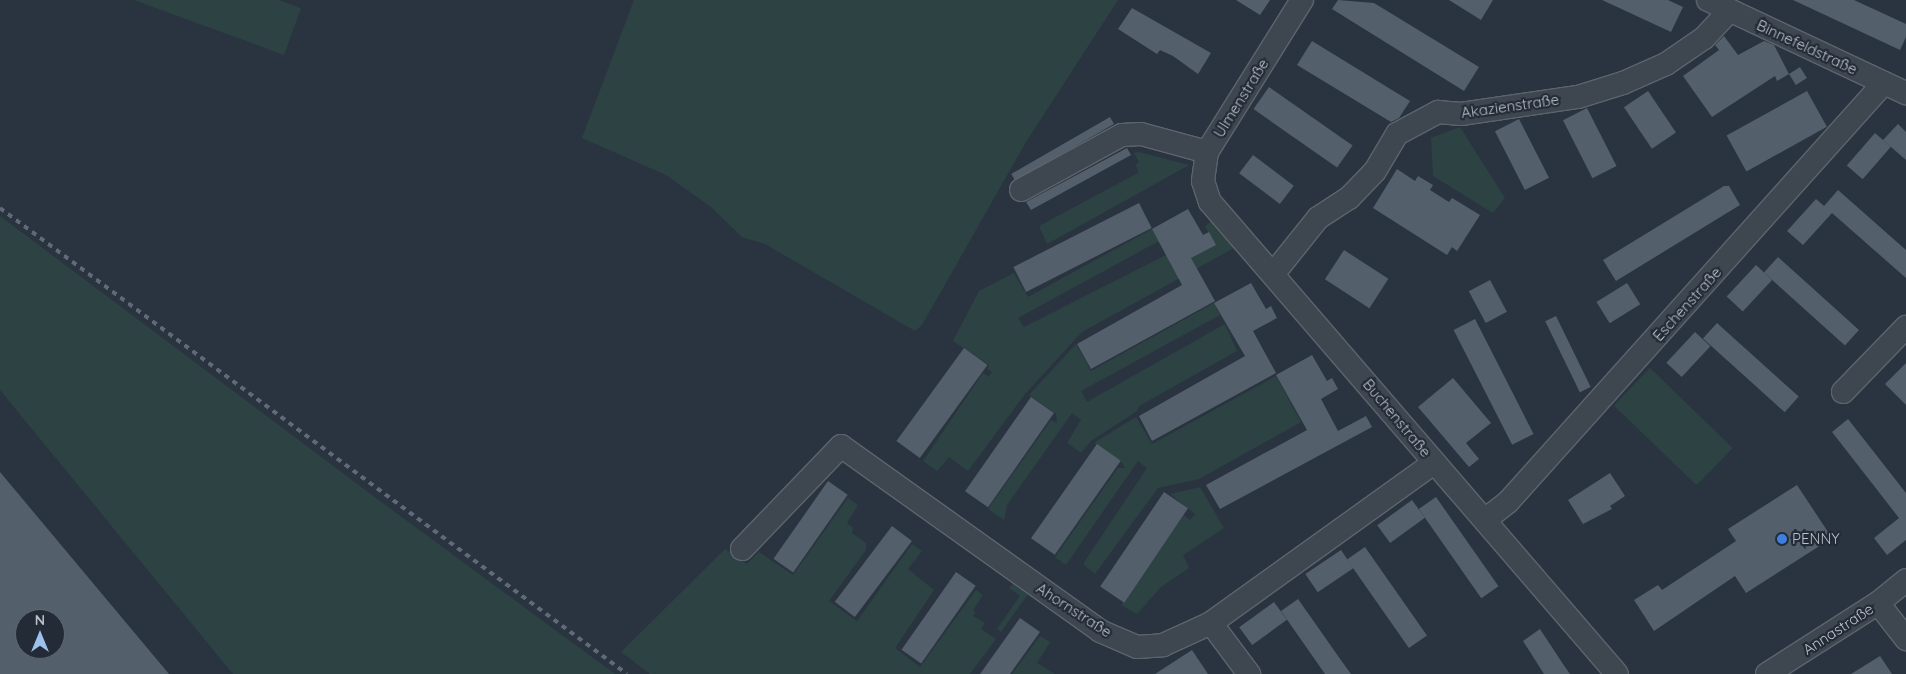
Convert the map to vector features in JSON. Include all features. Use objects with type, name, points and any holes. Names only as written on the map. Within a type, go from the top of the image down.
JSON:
[{"type":"street","name":"Ulmenstraße","points":[[1020,190],[1122,135],[1141,134],[1207,152],[1302,0]]},
{"type":"street","name":"Binnefeldstraße","points":[[1708,0],[1906,93]]},
{"type":"street","name":"Akazienstraße","points":[[1274,273],[1318,218],[1349,198],[1375,171],[1397,134],[1438,112],[1461,114],[1578,97],[1623,83],[1666,64],[1704,38],[1730,10]]},
{"type":"street","name":"Eschenstraße","points":[[1485,520],[1508,502],[1884,83]]},
{"type":"street","name":"Buchenstraße","points":[[1207,152],[1203,181],[1210,202],[1274,273],[1434,463],[1617,674]]},
{"type":"street","points":[[1843,392],[1906,327]]},
{"type":"street","name":"Ahornstraße","points":[[742,549],[841,446],[1100,631],[1137,647],[1163,645],[1211,623],[1434,463]]},
{"type":"street","name":"Annastraße","points":[[1767,674],[1878,603],[1906,580]]},
{"type":"street","points":[[1878,603],[1906,639]]},
{"type":"street","points":[[1211,623],[1249,674]]},
{"type":"green space","points":[[134,0],[279,0],[301,8],[284,55]]},
{"type":"green space","points":[[634,0],[1118,0],[1026,142],[922,325],[915,331],[765,244],[742,237],[711,207],[666,175],[582,138]]},
{"type":"green space","points":[[1460,127],[1505,198],[1493,213],[1433,176],[1431,138]]},
{"type":"green space","points":[[1139,152],[1189,165],[1047,244],[1039,226],[1138,173],[1136,164],[1139,162],[1134,153]]},
{"type":"green space","points":[[0,216],[376,498],[615,674],[233,674],[0,390]]},
{"type":"green space","points":[[1212,221],[1236,247],[1082,332],[1025,394],[968,471],[949,457],[937,471],[923,461],[983,373],[989,377],[992,372],[987,369],[989,365],[953,341],[979,291],[1014,273],[1028,297],[1152,229],[1159,241],[1018,318],[1024,327],[1166,255],[1215,245],[1205,226]]},
{"type":"green space","points":[[1214,303],[1220,315],[1081,391],[1087,402],[1225,324],[1237,351],[1139,406],[1137,411],[1091,441],[1081,453],[1067,443],[1081,420],[1072,413],[1007,505],[1004,520],[988,509],[1051,420],[1057,423],[1056,414],[1029,395],[1076,344],[1091,371]]},
{"type":"green space","points":[[1650,368],[1733,448],[1697,485],[1614,405]]},
{"type":"green space","points":[[1276,376],[1301,422],[1199,479],[1158,488],[1095,574],[1083,564],[1147,468],[1138,461],[1066,565],[1055,557],[1118,468],[1125,468],[1121,461],[1094,443],[1136,417],[1152,444]]},
{"type":"green space","points":[[1200,487],[1224,528],[1183,555],[1189,568],[1161,587],[1137,614],[1121,605],[1184,515],[1190,520],[1195,514],[1170,494]]},
{"type":"green space","points":[[848,498],[858,505],[847,523],[853,528],[852,533],[866,543],[866,550],[829,601],[857,621],[912,544],[922,551],[908,569],[934,590],[895,648],[920,667],[976,590],[983,595],[973,610],[976,612],[973,616],[985,623],[981,629],[996,639],[970,674],[650,674],[621,652],[725,549],[747,564],[759,552],[793,575]]},
{"type":"green space","points":[[1013,584],[1028,594],[1001,632],[997,629],[1020,596],[1009,588]]},
{"type":"green space","points":[[1040,636],[1050,642],[1037,663],[1055,674],[1012,674]]},
{"type":"building","points":[[1236,0],[1270,0],[1260,15]]},
{"type":"building","points":[[1338,0],[1374,3],[1479,67],[1464,91],[1332,9]]},
{"type":"building","points":[[1449,0],[1493,0],[1481,20]]},
{"type":"building","points":[[1602,0],[1668,0],[1683,7],[1671,32]]},
{"type":"building","points":[[1793,0],[1854,0],[1906,24],[1906,37],[1900,50]]},
{"type":"building","points":[[1132,8],[1211,53],[1198,74],[1173,56],[1160,50],[1157,54],[1118,29]]},
{"type":"building","points":[[1724,36],[1738,55],[1764,41],[1774,45],[1789,74],[1777,81],[1775,76],[1712,117],[1683,76],[1719,50],[1715,45]]},
{"type":"building","points":[[1312,41],[1410,101],[1399,118],[1391,122],[1297,65]]},
{"type":"building","points":[[1800,67],[1807,78],[1796,85],[1789,74]]},
{"type":"building","points":[[1269,87],[1353,146],[1337,168],[1254,109]]},
{"type":"building","points":[[1648,91],[1676,132],[1652,149],[1624,107]]},
{"type":"building","points":[[1807,91],[1827,127],[1746,171],[1727,136]]},
{"type":"building","points":[[1587,108],[1617,166],[1592,178],[1563,120]]},
{"type":"building","points":[[1110,117],[1114,124],[1015,181],[1011,174]]},
{"type":"building","points":[[1519,119],[1549,178],[1525,190],[1495,131]]},
{"type":"building","points":[[1898,124],[1906,132],[1906,160],[1883,140]]},
{"type":"building","points":[[1875,133],[1891,147],[1863,179],[1847,165]]},
{"type":"building","points":[[1127,148],[1131,155],[1031,210],[1026,202]]},
{"type":"building","points":[[1253,155],[1294,186],[1280,204],[1239,173]]},
{"type":"building","points":[[1397,169],[1415,181],[1418,176],[1433,185],[1430,190],[1449,202],[1452,198],[1480,215],[1457,251],[1452,247],[1447,255],[1373,208]]},
{"type":"building","points":[[1724,186],[1729,186],[1740,205],[1616,281],[1603,260]]},
{"type":"building","points":[[1838,190],[1906,250],[1906,278],[1832,213],[1803,245],[1787,231],[1816,199],[1824,206]]},
{"type":"building","points":[[1139,203],[1152,228],[1026,292],[1013,267]]},
{"type":"building","points":[[1188,209],[1203,235],[1209,232],[1216,245],[1191,258],[1215,301],[1091,369],[1077,344],[1182,285],[1152,229]]},
{"type":"building","points":[[1344,250],[1388,279],[1369,308],[1325,279]]},
{"type":"building","points":[[1778,257],[1859,330],[1845,346],[1764,273]]},
{"type":"building","points":[[1756,265],[1772,280],[1743,311],[1727,296]]},
{"type":"building","points":[[1490,280],[1507,312],[1486,323],[1469,291]]},
{"type":"building","points":[[1251,283],[1266,309],[1271,306],[1277,318],[1253,331],[1276,373],[1152,441],[1139,416],[1245,356],[1214,303]]},
{"type":"building","points":[[1627,283],[1640,304],[1610,323],[1596,302]]},
{"type":"building","points":[[1556,316],[1591,387],[1580,392],[1545,321]]},
{"type":"building","points":[[1475,319],[1534,434],[1512,445],[1454,330]]},
{"type":"building","points":[[1717,323],[1799,397],[1785,412],[1703,339]]},
{"type":"building","points":[[1695,332],[1710,346],[1682,377],[1666,363]]},
{"type":"building","points":[[964,348],[987,365],[920,458],[896,441]]},
{"type":"building","points":[[1312,355],[1327,381],[1332,378],[1338,389],[1321,399],[1338,431],[1366,416],[1372,427],[1220,509],[1206,485],[1307,430],[1276,375]]},
{"type":"building","points":[[1906,363],[1906,405],[1885,384]]},
{"type":"building","points":[[1453,378],[1491,423],[1466,443],[1479,459],[1469,467],[1418,407]]},
{"type":"building","points":[[1031,397],[1054,413],[988,507],[965,491]]},
{"type":"building","points":[[1848,419],[1906,493],[1906,540],[1887,555],[1874,538],[1899,518],[1832,432]]},
{"type":"building","points":[[1097,444],[1121,461],[1055,555],[1031,538]]},
{"type":"building","points":[[0,472],[169,674],[0,674]]},
{"type":"building","points":[[1610,473],[1625,496],[1610,506],[1612,509],[1583,524],[1568,500]]},
{"type":"building","points":[[828,481],[848,495],[793,573],[774,559]]},
{"type":"building","name":"PENNY","points":[[1797,485],[1832,538],[1746,593],[1735,576],[1654,631],[1634,600],[1658,585],[1662,590],[1736,541],[1728,529]]},
{"type":"building","points":[[1164,492],[1188,508],[1124,603],[1100,587]]},
{"type":"building","points":[[1436,497],[1499,586],[1481,598],[1419,509]]},
{"type":"building","points":[[1412,500],[1425,518],[1390,543],[1377,525]]},
{"type":"building","points":[[892,526],[912,541],[855,617],[835,602]]},
{"type":"building","points":[[1365,547],[1427,635],[1409,648],[1347,560]]},
{"type":"building","points":[[1341,550],[1353,568],[1318,592],[1305,574]]},
{"type":"building","points":[[956,572],[976,586],[921,664],[902,650]]},
{"type":"building","points":[[1298,599],[1351,674],[1325,674],[1281,611]]},
{"type":"building","points":[[1274,602],[1287,620],[1252,645],[1239,627]]},
{"type":"building","points":[[1020,618],[1040,632],[1010,674],[980,674]]},
{"type":"building","points":[[1540,629],[1570,674],[1544,674],[1523,641]]},
{"type":"building","points":[[1192,650],[1208,674],[1155,674]]},
{"type":"building","points":[[1880,656],[1892,674],[1851,674]]},
{"type":"railway","points":[[0,208],[627,674]]},
{"type":"place","name":"PENNY","points":[[1782,539]]}]
